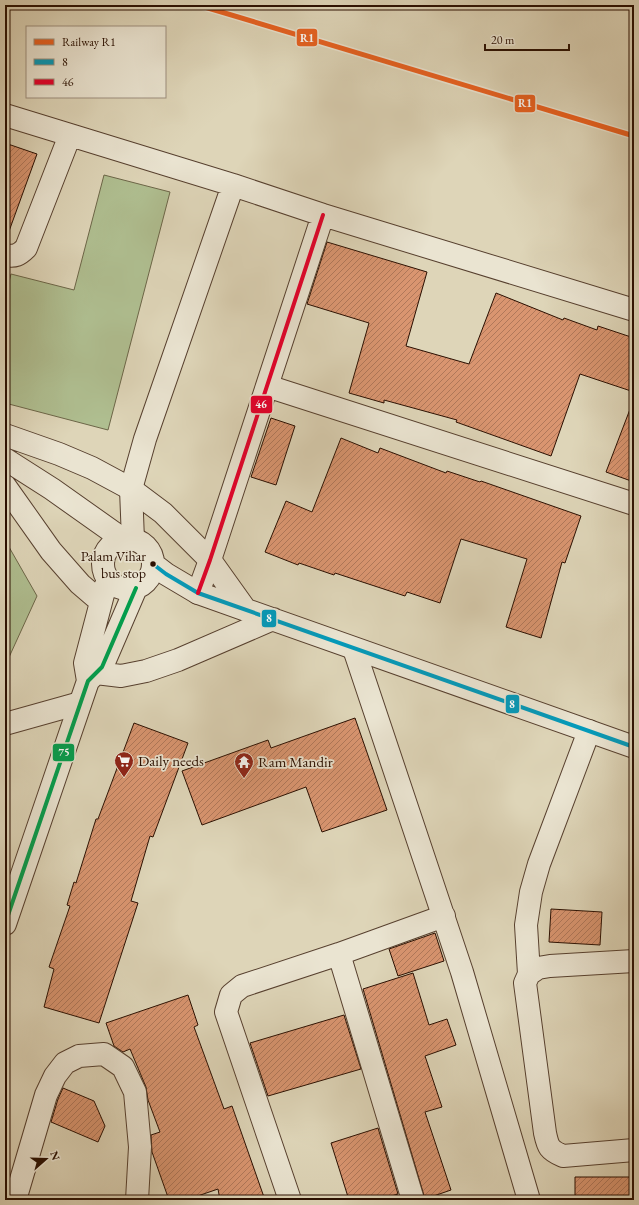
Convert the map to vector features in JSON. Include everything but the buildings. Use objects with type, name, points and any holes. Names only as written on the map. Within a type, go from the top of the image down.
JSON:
[{"type":"street","points":[[5,115],[634,310]]},
{"type":"street","points":[[5,255],[12,256],[20,254],[26,248],[70,135]]},
{"type":"street","points":[[128,540],[131,489],[148,432],[233,186]]},
{"type":"street","points":[[198,593],[324,215]]},
{"type":"street","points":[[267,386],[634,504]]},
{"type":"street","points":[[5,435],[59,454],[92,468],[131,489],[163,513],[210,560],[245,609]]},
{"type":"street","points":[[5,459],[128,540],[141,543],[147,548],[152,556],[152,572],[148,579],[136,588],[128,589],[120,588],[107,578],[104,571],[103,562],[105,554],[110,547],[116,542],[128,540]]},
{"type":"street","points":[[5,486],[51,551],[80,584],[101,602]]},
{"type":"street","points":[[153,564],[166,574],[198,593],[634,747]]},
{"type":"street","points":[[92,677],[85,663],[107,578]]},
{"type":"street","points":[[5,924],[80,703],[92,677],[102,667],[136,588]]},
{"type":"street","points":[[92,677],[120,676],[146,671],[178,660],[273,619]]},
{"type":"street","points":[[354,648],[462,972],[529,1200]]},
{"type":"street","points":[[5,724],[80,703]]},
{"type":"street","points":[[589,731],[539,864],[531,892],[526,925],[529,974],[526,983],[544,1125],[548,1144],[553,1152],[562,1156],[634,1150]]},
{"type":"street","points":[[290,1200],[226,1012],[231,995],[242,986],[339,954],[444,916]]},
{"type":"street","points":[[339,954],[413,1200]]},
{"type":"street","points":[[529,974],[538,968],[550,966],[634,961]]},
{"type":"street","points":[[15,1200],[46,1095],[55,1076],[65,1063],[79,1056],[104,1054],[123,1067],[135,1092],[140,1147],[136,1200]]},
{"type":"green space","points":[[104,175],[170,192],[108,430],[5,403],[5,297],[11,274],[74,290]]},
{"type":"green space","points":[[5,540],[37,596],[5,666]]},
{"type":"rail line","name":"R1","points":[[198,5],[634,136]]},
{"type":"transit line","name":"46","points":[[198,593],[323,215]]},
{"type":"transit line","name":"8","points":[[153,564],[166,574],[198,593],[634,747]]},
{"type":"transit line","name":"75","points":[[5,924],[88,681],[102,667],[136,588]]},
{"type":"place","name":"Palam Vihar bus stop","points":[[153,564]]},
{"type":"place","name":"Daily needs","points":[[124,778]]},
{"type":"place","name":"Ram Mandir","points":[[244,779]]}]
